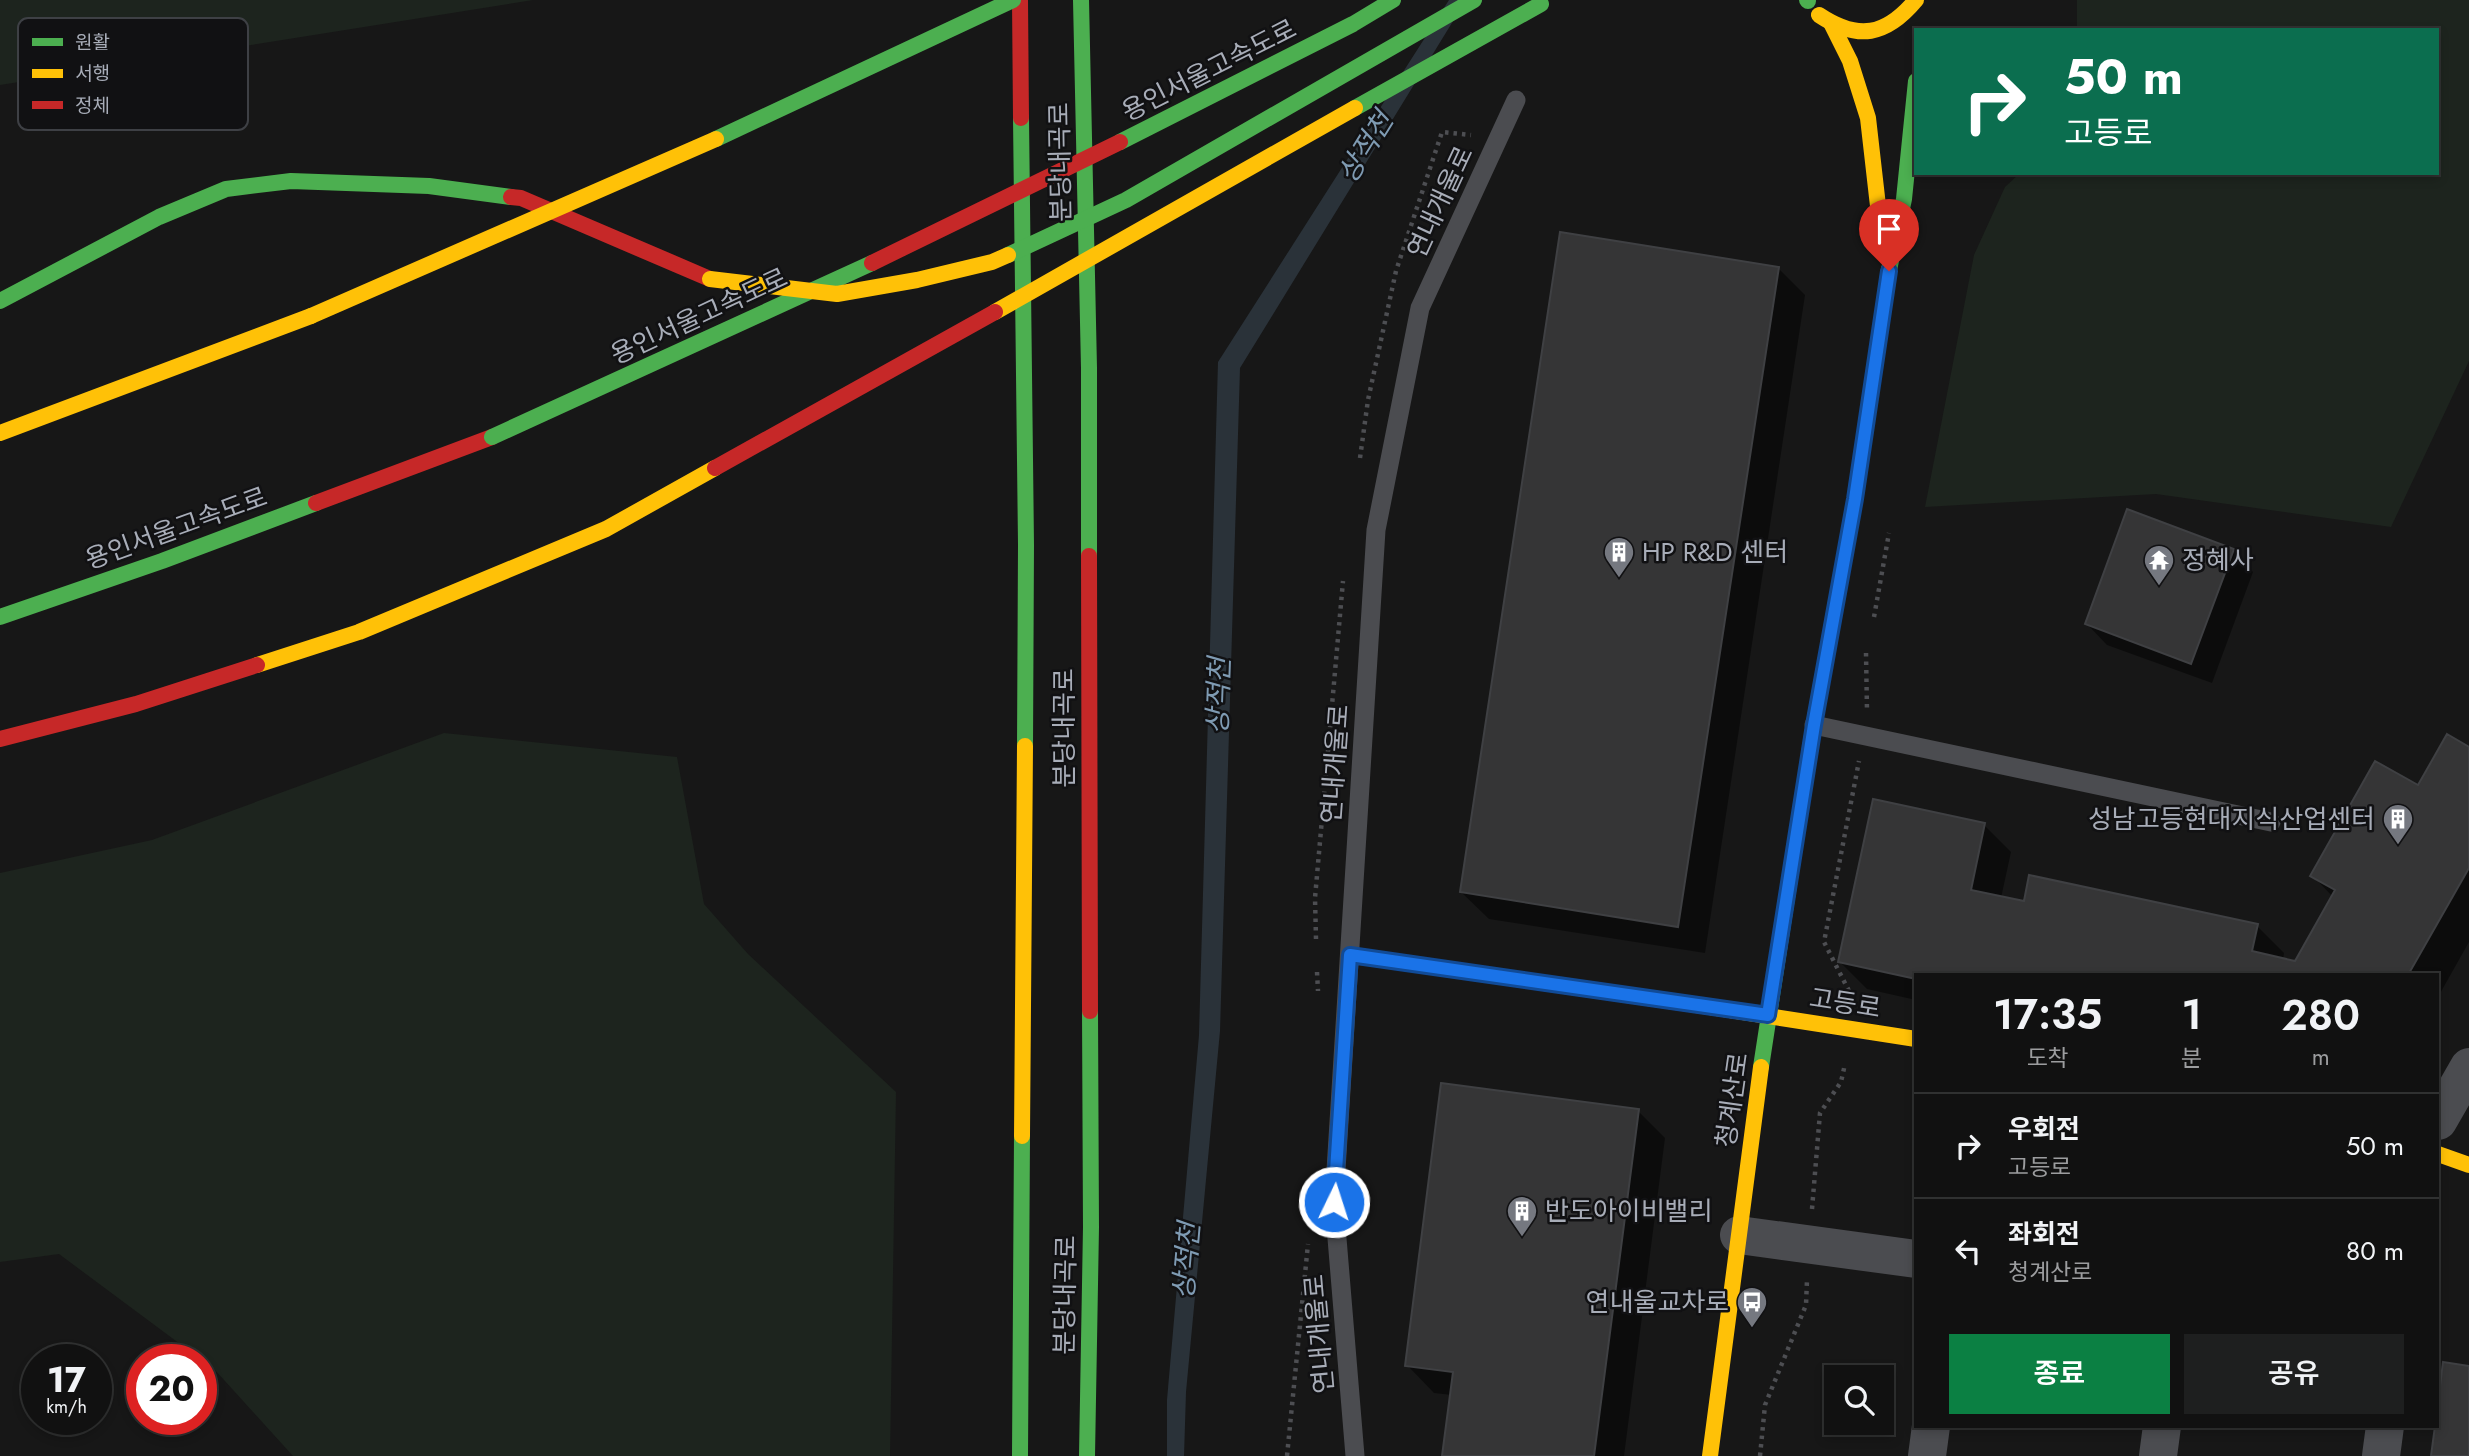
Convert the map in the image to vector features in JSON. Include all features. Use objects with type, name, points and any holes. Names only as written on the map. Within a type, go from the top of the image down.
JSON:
[{"type":"main road","points":[[0,433],[312,316],[760,120],[1013,0]]},
{"type":"main road","name":"분당내곡로","points":[[1020,0],[1026,545],[1020,1456]]},
{"type":"main road","name":"분당내곡로","points":[[1082,0],[1089,368],[1091,1227],[1087,1456]]},
{"type":"main road","name":"용인서울고속도로","points":[[0,617],[162,561],[492,437],[1017,194],[1353,24],[1393,0]]},
{"type":"main road","points":[[0,301],[159,217],[226,189],[291,181],[429,186],[522,198],[710,279],[837,294],[917,280],[992,262],[1126,200],[1474,0]]},
{"type":"main road","points":[[1808,0],[1816,13],[1832,25],[1850,32],[1870,32],[1888,27],[1905,15],[1916,0]]},
{"type":"main road","points":[[1920,20],[1921,0]]},
{"type":"main road","points":[[0,739],[136,704],[359,632],[606,530],[1545,2]]},
{"type":"main road","name":"청계산로","points":[[1832,25],[1850,61],[1868,118],[1881,219],[1884,296]]},
{"type":"main road","name":"청계산로","points":[[1710,1456],[1768,1015],[1814,725],[1855,499],[1884,296],[1904,199],[1914,101]]},
{"type":"main road","name":"고등로","points":[[1350,955],[1914,1039]]},
{"type":"main road","points":[[2439,1154],[2469,1165]]},
{"type":"street","points":[[2439,1119],[2469,1067]]},
{"type":"street","points":[[1739,1235],[1914,1259]]},
{"type":"street","points":[[1927,1456],[1931,1428]]},
{"type":"street","points":[[2158,1456],[2162,1428]]},
{"type":"street","points":[[2381,1456],[2385,1428]]},
{"type":"lane","name":"연내개울로","points":[[1355,1456],[1334,1202],[1376,530],[1420,308],[1516,100]]},
{"type":"lane","points":[[1814,725],[2271,821]]},
{"type":"shaded area","points":[[0,0],[533,0],[248,45],[248,18],[18,18],[18,82],[0,85]]},
{"type":"shaded area","points":[[2077,0],[2469,0],[2469,361],[2391,527],[2156,494],[1925,507],[1974,255],[2005,187],[2018,175],[2439,175],[2439,28],[2077,28]]},
{"type":"shaded area","points":[[444,733],[677,757],[704,904],[748,954],[896,1092],[890,1456],[293,1456],[217,1372],[217,1344],[180,1344],[59,1254],[0,1262],[0,873],[152,840]]},
{"type":"water","name":"상적천","points":[[1449,0],[1466,0],[1240,368],[1220,1031],[1186,1392],[1184,1456],[1167,1456],[1167,1400],[1199,1035],[1218,362]]},
{"type":"building","name":"HP R&D 센터","points":[[1560,232],[1779,267],[1678,927],[1460,892]]},
{"type":"building","name":"정혜사","points":[[2127,509],[2234,549],[2191,664],[2085,624]]},
{"type":"building","name":"성남고등현대지식산업센터","points":[[2447,734],[2469,747],[2469,868],[2409,973],[1914,973],[1914,979],[1838,962],[1873,799],[1985,823],[1971,890],[2024,901],[2029,875],[2258,924],[2252,951],[2295,961],[2335,890],[2310,876],[2375,761],[2418,785]]},
{"type":"building","name":"반도아이비밸리","points":[[1441,1083],[1639,1109],[1594,1456],[1442,1456],[1453,1372],[1405,1366]]},
{"type":"building","points":[[2443,1362],[2469,1366],[2469,1456],[2431,1456],[2435,1428],[2439,1428]]},
{"type":"traffic: fast","points":[[716,139],[1013,0]]},
{"type":"traffic: fast","points":[[1081,0],[1089,368],[1089,556]]},
{"type":"traffic: fast","points":[[1120,142],[1353,24],[1393,0]]},
{"type":"traffic: fast","points":[[1008,255],[1126,200],[1474,0]]},
{"type":"traffic: fast","points":[[1355,108],[1541,4]]},
{"type":"traffic: fast","points":[[1889,270],[1904,199],[1914,101]]},
{"type":"traffic: fast","points":[[1021,118],[1026,545],[1025,746]]},
{"type":"traffic: fast","points":[[0,301],[159,217],[226,189],[291,181],[429,186],[511,197]]},
{"type":"traffic: fast","points":[[492,437],[872,263]]},
{"type":"traffic: fast","points":[[0,617],[162,561],[316,503]]},
{"type":"traffic: fast","points":[[1761,1067],[1813,729]]},
{"type":"traffic: fast","points":[[1087,1456],[1091,1227],[1090,1011]]},
{"type":"traffic: fast","points":[[1020,1456],[1022,1136]]},
{"type":"traffic: slow","points":[[1819,15],[1846,29],[1871,31],[1894,21],[1916,0]]},
{"type":"traffic: slow","points":[[1832,25],[1850,61],[1868,118],[1882,241]]},
{"type":"traffic: slow","points":[[995,312],[1355,108]]},
{"type":"traffic: slow","points":[[311,316],[716,139]]},
{"type":"traffic: slow","points":[[710,279],[837,294],[917,280],[992,262],[1008,255]]},
{"type":"traffic: slow","points":[[1813,729],[1855,499],[1889,270]]},
{"type":"traffic: slow","points":[[0,433],[311,316]]},
{"type":"traffic: slow","points":[[257,665],[359,632],[606,529],[715,468]]},
{"type":"traffic: slow","points":[[1022,1136],[1025,746]]},
{"type":"traffic: slow","points":[[1710,1007],[1914,1039]]},
{"type":"traffic: slow","points":[[1710,1456],[1761,1067]]},
{"type":"traffic: slow","points":[[2439,1154],[2469,1165]]},
{"type":"traffic: jam","points":[[1020,0],[1021,118]]},
{"type":"traffic: jam","points":[[872,263],[1120,142]]},
{"type":"traffic: jam","points":[[511,197],[521,198],[710,279]]},
{"type":"traffic: jam","points":[[715,468],[995,312]]},
{"type":"traffic: jam","points":[[316,503],[492,437]]},
{"type":"traffic: jam","points":[[1089,556],[1090,1011]]},
{"type":"traffic: jam","points":[[0,739],[136,704],[257,665]]},
{"type":"traffic: jam","points":[[1350,955],[1710,1007]]},
{"type":"place","name":"HP R&D 센터","points":[[1619,579]]},
{"type":"place","name":"정혜사","points":[[2159,587]]},
{"type":"place","name":"성남고등현대지식산업센터","points":[[2398,846]]},
{"type":"place","name":"반도아이비밸리","points":[[1522,1238]]},
{"type":"place","name":"연내울교차로","points":[[1752,1329]]},
{"type":"route","points":[[1334,1202],[1350,955],[1768,1015],[1814,725],[1855,499],[1889,271]]}]
